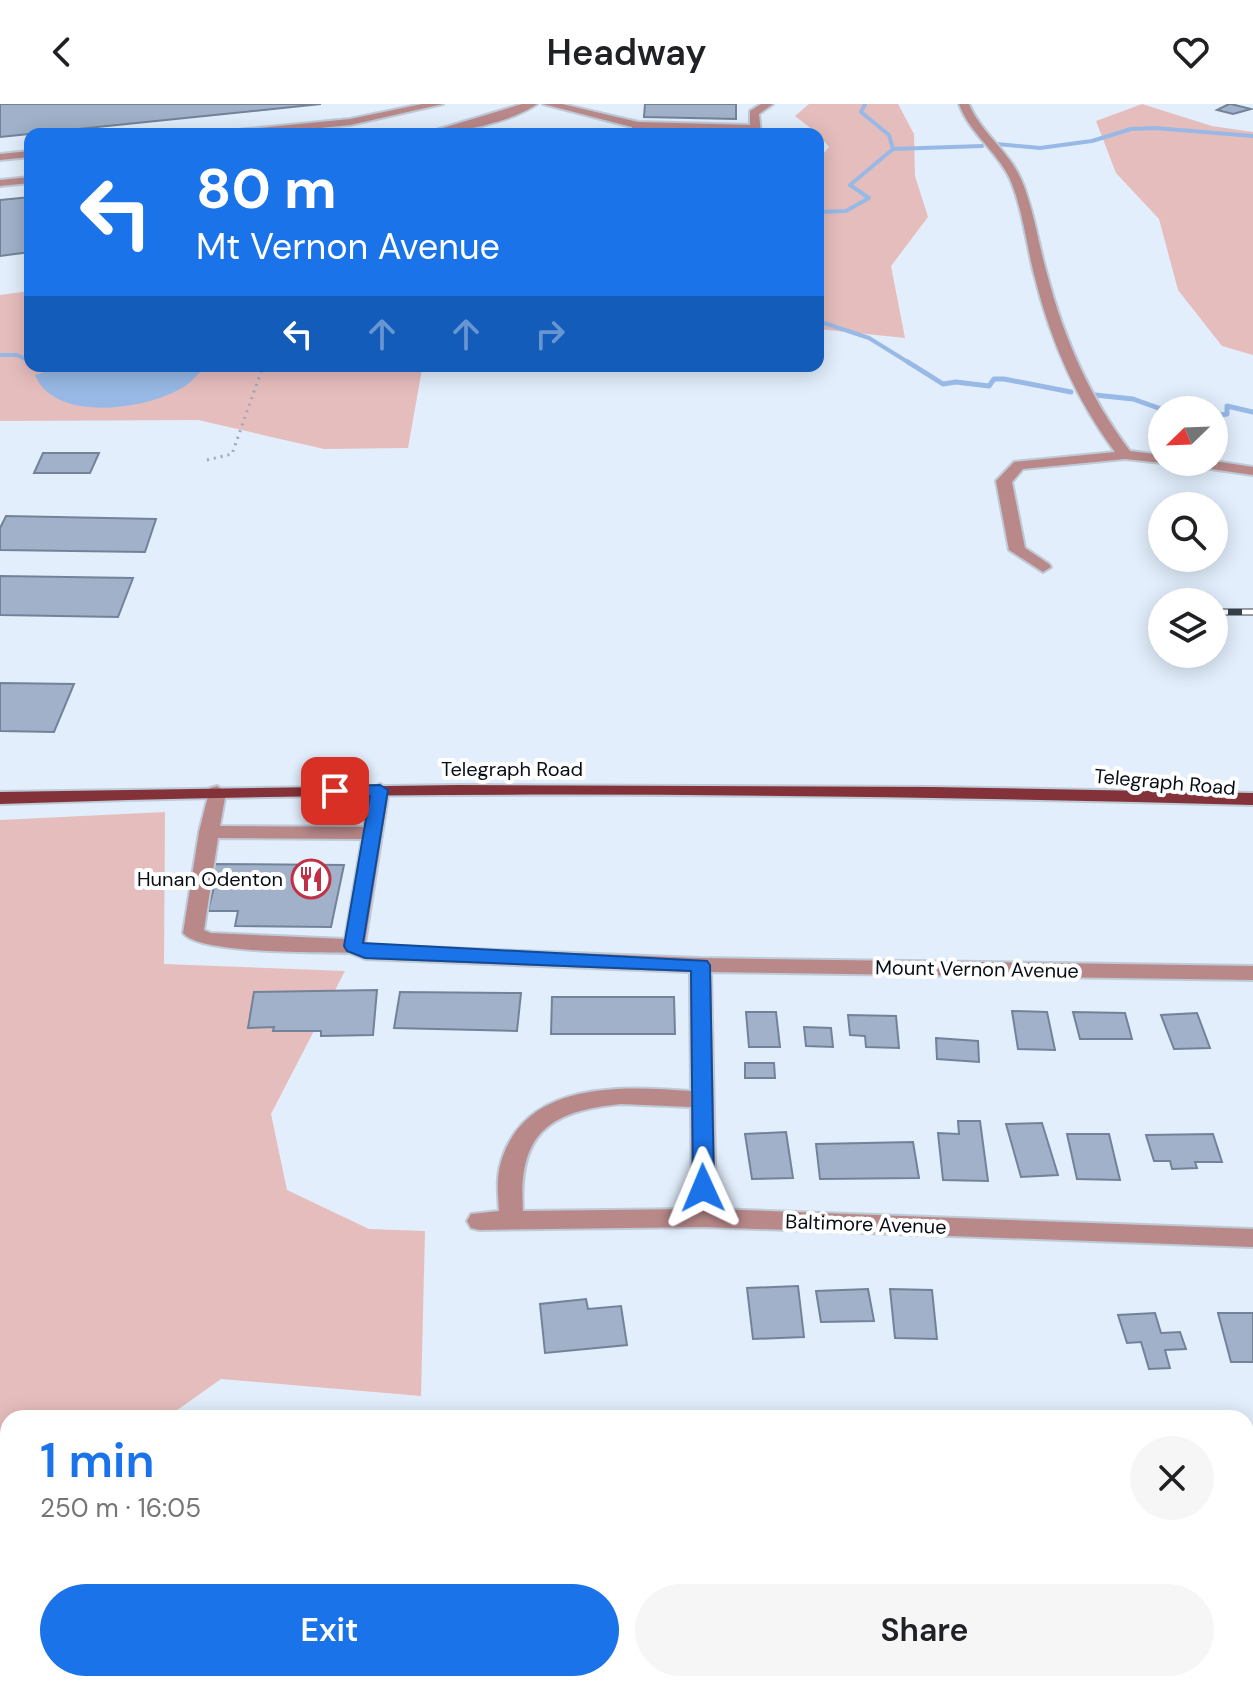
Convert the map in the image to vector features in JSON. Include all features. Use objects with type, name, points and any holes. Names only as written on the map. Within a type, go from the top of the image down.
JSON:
[{"type":"main road","name":"Telegraph Road","points":[[0,798],[380,790],[1025,793],[1253,799]]},
{"type":"main road","name":"Telegraph Road","points":[[1025,793],[1253,811]]},
{"type":"street","points":[[289,128],[350,122],[438,104]]},
{"type":"street","points":[[453,128],[491,119],[532,104]]},
{"type":"street","points":[[548,104],[631,128]]},
{"type":"street","points":[[756,128],[754,113],[768,104]]},
{"type":"street","points":[[964,104],[980,135],[1010,167],[1044,289],[1073,375],[1105,430],[1125,455]]},
{"type":"street","points":[[0,157],[24,155]]},
{"type":"street","points":[[0,183],[24,181]]},
{"type":"street","points":[[1043,567],[1017,550],[1004,481],[1019,465],[1125,455],[1148,457]]},
{"type":"street","points":[[1228,467],[1253,471]]},
{"type":"street","points":[[360,949],[380,790]]},
{"type":"street","points":[[217,792],[209,832],[373,833]]},
{"type":"street","name":"Mount Vernon Avenue","points":[[209,832],[193,933],[208,940],[700,965],[1253,973]]},
{"type":"street","points":[[700,965],[704,1218]]},
{"type":"street","points":[[511,1220],[512,1162],[522,1141],[538,1123],[562,1107],[587,1097],[609,1095],[702,1100]]},
{"type":"street","name":"Baltimore Avenue","points":[[479,1221],[704,1218],[1253,1238]]},
{"type":"path","points":[[207,460],[232,454],[261,372]]},
{"type":"shaded area","points":[[809,104],[898,104],[914,134],[915,176],[928,217],[891,266],[905,338],[824,330],[824,153],[829,147],[824,141],[824,128],[810,128],[795,116]]},
{"type":"shaded area","points":[[1142,104],[1212,126],[1253,132],[1253,355],[1222,346],[1178,290],[1159,219],[1116,173],[1096,121]]},
{"type":"shaded area","points":[[24,292],[24,372],[421,372],[408,448],[324,449],[198,420],[0,421],[0,295]]},
{"type":"shaded area","points":[[165,812],[164,964],[345,971],[271,1114],[287,1190],[369,1229],[425,1231],[421,1396],[221,1379],[177,1410],[0,1410],[0,820]]},
{"type":"water","points":[[44,372],[199,372],[188,384],[172,393],[153,400],[106,408],[63,401],[46,391],[35,375]]},
{"type":"building","points":[[0,104],[321,104],[88,128],[24,128],[24,135],[0,137]]},
{"type":"building","points":[[645,104],[736,104],[736,119],[644,117]]},
{"type":"building","points":[[1229,104],[1251,109],[1233,114],[1217,110]]},
{"type":"building","points":[[24,198],[24,253],[0,256],[0,200]]},
{"type":"building","points":[[43,453],[99,453],[90,473],[34,473]]},
{"type":"building","points":[[6,516],[156,519],[145,552],[0,550],[0,528]]},
{"type":"building","points":[[0,576],[133,578],[118,617],[0,615]]},
{"type":"building","points":[[0,683],[74,684],[54,732],[0,731]]},
{"type":"building","points":[[213,864],[344,865],[331,927],[235,926],[238,911],[208,911],[214,887],[207,887]]},
{"type":"building","points":[[377,990],[373,1035],[321,1036],[321,1031],[248,1028],[254,992]]},
{"type":"building","points":[[400,992],[521,993],[517,1031],[394,1028]]},
{"type":"building","points":[[552,997],[674,997],[675,1034],[551,1034]]},
{"type":"building","points":[[1012,1011],[1047,1012],[1055,1050],[1018,1049]]},
{"type":"building","points":[[746,1012],[776,1012],[780,1047],[749,1047]]},
{"type":"building","points":[[1073,1012],[1125,1013],[1132,1039],[1080,1039]]},
{"type":"building","points":[[1197,1013],[1210,1048],[1174,1049],[1161,1015]]},
{"type":"building","points":[[848,1015],[896,1016],[899,1048],[866,1047],[865,1036],[850,1035]]},
{"type":"building","points":[[804,1027],[831,1028],[833,1047],[806,1046]]},
{"type":"building","points":[[936,1038],[978,1041],[979,1062],[937,1059]]},
{"type":"building","points":[[745,1063],[774,1063],[775,1078],[745,1078]]},
{"type":"building","points":[[958,1121],[980,1121],[988,1181],[943,1180],[938,1133],[959,1134]]},
{"type":"building","points":[[1042,1123],[1058,1175],[1021,1177],[1006,1124]]},
{"type":"building","points":[[786,1132],[793,1178],[752,1179],[745,1134]]},
{"type":"building","points":[[1067,1134],[1109,1134],[1120,1180],[1077,1179]]},
{"type":"building","points":[[1213,1134],[1222,1162],[1195,1162],[1197,1168],[1172,1169],[1170,1161],[1154,1161],[1146,1135]]},
{"type":"building","points":[[913,1142],[919,1178],[820,1179],[816,1144]]},
{"type":"building","points":[[798,1286],[804,1337],[753,1339],[747,1288]]},
{"type":"building","points":[[868,1289],[874,1321],[821,1322],[816,1291]]},
{"type":"building","points":[[890,1289],[932,1290],[937,1339],[895,1338]]},
{"type":"building","points":[[586,1299],[588,1309],[621,1306],[627,1345],[545,1353],[540,1304]]},
{"type":"building","points":[[1155,1313],[1161,1333],[1180,1332],[1186,1349],[1165,1350],[1170,1368],[1149,1369],[1141,1342],[1127,1343],[1118,1315]]},
{"type":"building","points":[[1218,1313],[1253,1313],[1253,1362],[1231,1362]]},
{"type":"waterway","points":[[865,104],[861,112],[889,135],[893,149]]},
{"type":"waterway","points":[[997,144],[1040,148],[1092,141],[1131,129],[1155,128],[1253,136]]},
{"type":"waterway","points":[[893,149],[982,146]]},
{"type":"waterway","points":[[824,212],[846,211],[869,198],[850,185],[893,149]]},
{"type":"waterway","points":[[824,323],[869,338],[911,364]]},
{"type":"waterway","points":[[0,355],[24,358]]},
{"type":"waterway","points":[[908,362],[943,384],[956,382],[989,386],[994,379],[1004,379],[1071,392]]},
{"type":"waterway","points":[[1095,395],[1133,399],[1148,404]]},
{"type":"waterway","points":[[1228,406],[1253,412]]},
{"type":"railway","points":[[1228,612],[1253,612]]},
{"type":"place","name":"Hunan Odenton","points":[[311,879]]},
{"type":"route","points":[[335,791],[380,790],[354,946],[365,952],[700,965],[703,1188]]}]
